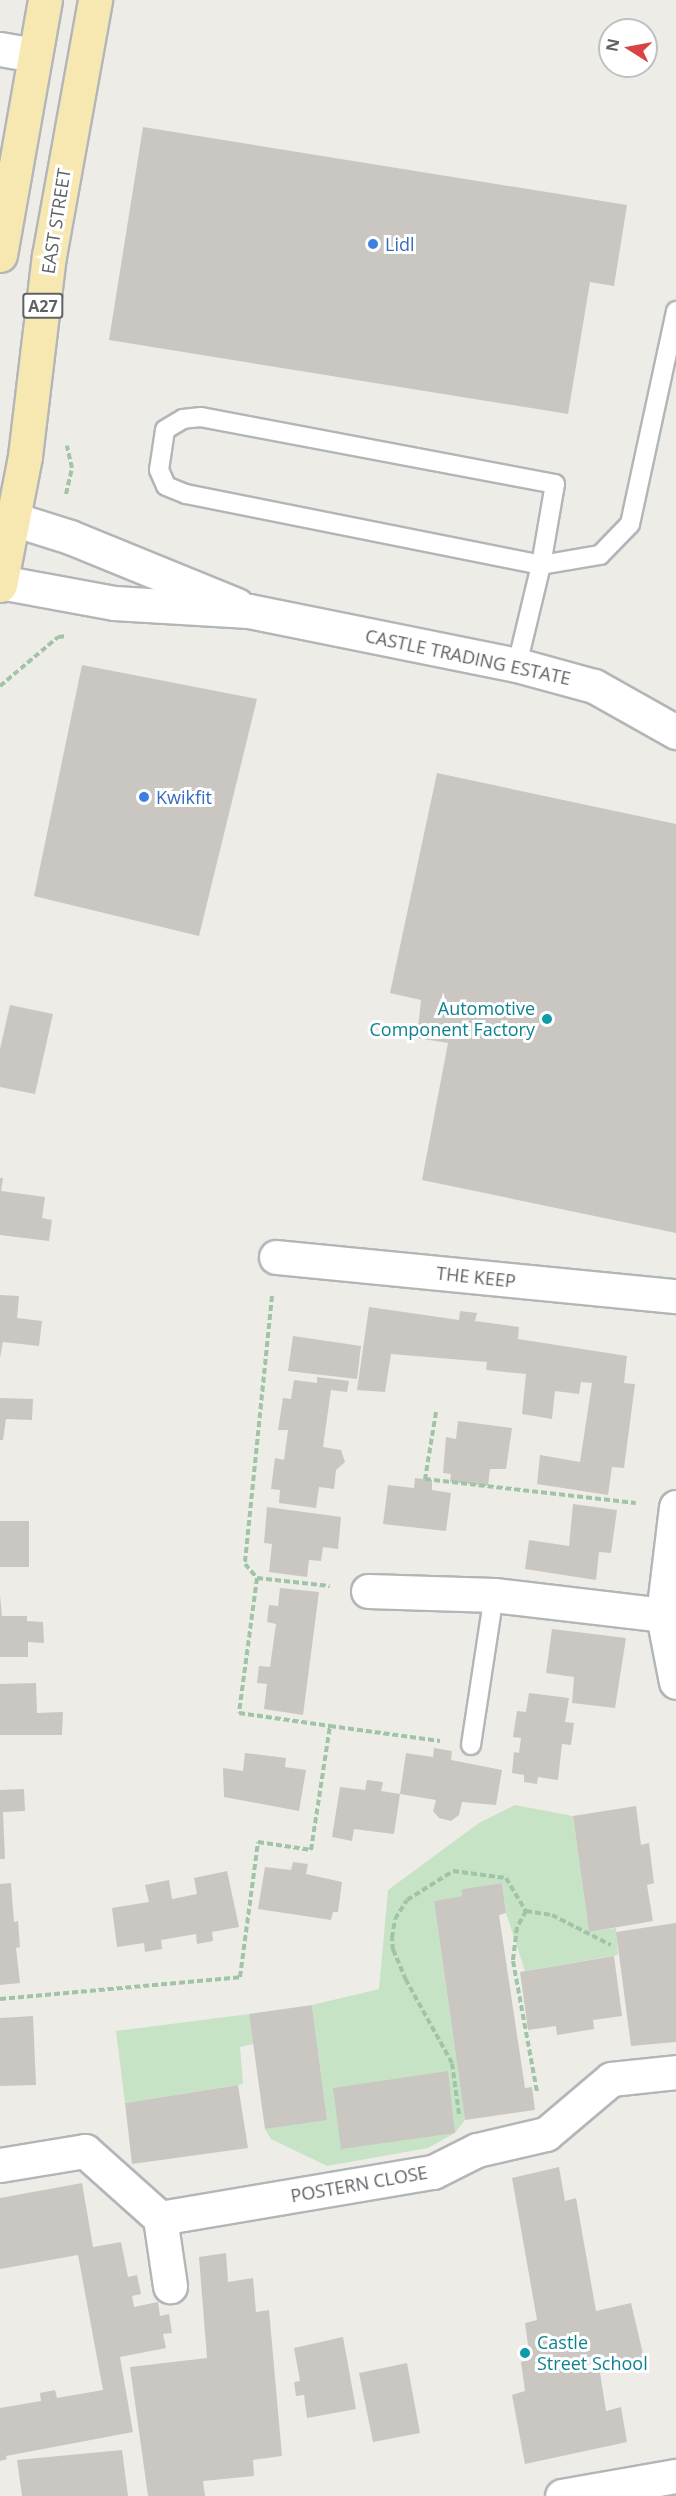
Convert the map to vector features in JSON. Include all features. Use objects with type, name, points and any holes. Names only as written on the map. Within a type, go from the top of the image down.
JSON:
[{"type":"main road","points":[[0,255],[45,0]]},
{"type":"main road","name":"EAST STREET","points":[[0,583],[6,519],[25,456],[49,255],[94,0]]},
{"type":"street","points":[[0,49],[34,56]]},
{"type":"street","name":"CASTLE TRADING ESTATE","points":[[6,519],[170,575],[249,611]]},
{"type":"street","name":"CASTLE TRADING ESTATE","points":[[0,583],[114,603],[249,611],[518,665],[594,686],[676,732]]},
{"type":"street","name":"THE KEEP","points":[[276,1257],[676,1296]]},
{"type":"street","points":[[676,1507],[663,1615],[676,1682]]},
{"type":"street","points":[[368,1591],[494,1595],[663,1615]]},
{"type":"street","name":"POSTERN CLOSE","points":[[160,2218],[433,2172],[477,2150],[546,2134],[611,2079],[676,2072]]},
{"type":"street","points":[[0,2165],[85,2151],[160,2218],[170,2286]]},
{"type":"street","points":[[562,2496],[662,2483]]},
{"type":"lane","points":[[518,665],[541,565],[555,484],[201,417],[183,419],[165,430],[159,470],[166,486],[186,494],[541,565],[600,555],[630,524],[676,311]]},
{"type":"lane","points":[[471,1745],[494,1595]]},
{"type":"path","points":[[276,1257],[245,1564],[257,1578],[368,1591]]},
{"type":"path","points":[[436,1412],[425,1479],[676,1507]]},
{"type":"path","points":[[257,1578],[239,1713],[471,1745]]},
{"type":"path","points":[[0,1999],[240,1977],[258,1842],[311,1850],[330,1726]]},
{"type":"path","points":[[477,2150],[459,2118],[452,2063],[405,1980],[393,1950],[392,1928],[407,1900],[453,1871],[506,1878],[526,1911]]},
{"type":"path","points":[[526,1911],[552,1915],[611,1945]]},
{"type":"path","points":[[526,1911],[517,1927],[513,1961],[525,2039],[546,2134]]},
{"type":"green space","points":[[515,1805],[573,1816],[589,1932],[616,1928],[618,1955],[525,1971],[506,1913],[502,1883],[462,1889],[462,1896],[434,1901],[465,2120],[455,2133],[428,2148],[327,2166],[271,2139],[265,2129],[327,2119],[312,2005],[379,1989],[388,1890],[479,1823]]},
{"type":"green space","points":[[249,2014],[253,2044],[240,2047],[243,2084],[125,2103],[116,2031]]},
{"type":"building","name":"Lidl","points":[[143,127],[627,205],[614,286],[590,282],[568,414],[109,340]]},
{"type":"building","name":"Kwikfit","points":[[82,665],[257,699],[199,936],[34,896]]},
{"type":"building","name":"Automotive Component Factory","points":[[437,773],[676,824],[676,1233],[422,1180],[448,1043],[417,1038],[421,1000],[390,993]]},
{"type":"building","points":[[10,1005],[53,1014],[35,1094],[0,1087],[0,1049]]},
{"type":"building","points":[[0,1178],[3,1178],[1,1191],[45,1197],[42,1218],[52,1220],[49,1241],[0,1235]]},
{"type":"building","points":[[0,1295],[19,1296],[17,1318],[42,1321],[39,1346],[3,1342],[0,1358]]},
{"type":"building","points":[[369,1307],[459,1320],[460,1311],[477,1313],[475,1321],[519,1327],[518,1339],[627,1356],[624,1383],[635,1384],[624,1468],[612,1467],[608,1495],[537,1484],[540,1455],[580,1462],[592,1383],[581,1382],[579,1394],[555,1391],[552,1419],[522,1414],[526,1374],[486,1370],[487,1362],[391,1354],[385,1392],[357,1390]]},
{"type":"building","points":[[293,1336],[361,1346],[357,1379],[288,1371]]},
{"type":"building","points":[[317,1377],[349,1381],[347,1392],[331,1390],[323,1447],[341,1450],[345,1462],[336,1470],[334,1489],[319,1487],[316,1508],[279,1503],[280,1490],[271,1489],[275,1458],[284,1460],[288,1430],[278,1430],[283,1398],[291,1399],[294,1380],[317,1383]]},
{"type":"building","points":[[0,1398],[33,1399],[32,1420],[6,1419],[3,1440],[0,1440]]},
{"type":"building","points":[[458,1421],[512,1428],[506,1469],[490,1469],[488,1486],[450,1482],[451,1474],[443,1473],[446,1437],[456,1439]]},
{"type":"building","points":[[415,1478],[432,1480],[432,1490],[451,1493],[446,1531],[383,1524],[388,1485],[414,1488]]},
{"type":"building","points":[[573,1504],[617,1510],[611,1553],[599,1552],[596,1580],[525,1569],[529,1540],[569,1546]]},
{"type":"building","points":[[267,1507],[341,1517],[338,1549],[323,1547],[321,1561],[309,1560],[307,1577],[269,1572],[272,1544],[264,1543]]},
{"type":"building","points":[[0,1521],[29,1521],[29,1567],[0,1567]]},
{"type":"building","points":[[280,1588],[319,1592],[303,1715],[264,1709],[267,1684],[257,1683],[259,1666],[270,1667],[276,1624],[267,1622],[269,1605],[278,1606]]},
{"type":"building","points":[[0,1595],[2,1616],[27,1616],[27,1621],[43,1622],[44,1643],[28,1642],[28,1657],[0,1657]]},
{"type":"building","points":[[552,1629],[626,1638],[615,1708],[572,1703],[574,1677],[546,1673]]},
{"type":"building","points":[[36,1683],[37,1713],[63,1712],[62,1735],[0,1735],[0,1684]]},
{"type":"building","points":[[529,1693],[569,1698],[565,1722],[574,1723],[571,1745],[562,1744],[558,1780],[538,1777],[537,1784],[524,1782],[524,1775],[512,1773],[514,1752],[519,1753],[521,1738],[513,1737],[517,1711],[526,1712]]},
{"type":"building","points":[[434,1748],[452,1751],[451,1760],[502,1770],[496,1805],[462,1802],[459,1815],[451,1821],[439,1818],[433,1811],[436,1800],[400,1794],[406,1753],[433,1757]]},
{"type":"building","points":[[245,1753],[286,1758],[285,1767],[306,1770],[299,1811],[224,1797],[223,1768],[243,1771]]},
{"type":"building","points":[[367,1780],[383,1782],[381,1791],[400,1794],[394,1834],[354,1829],[352,1841],[332,1837],[340,1787],[365,1790]]},
{"type":"building","points":[[24,1789],[25,1811],[3,1812],[5,1859],[0,1859],[0,1790]]},
{"type":"building","points":[[636,1806],[641,1845],[649,1843],[654,1883],[647,1885],[653,1921],[589,1932],[573,1816]]},
{"type":"building","points":[[293,1862],[308,1864],[306,1874],[342,1882],[338,1912],[333,1912],[331,1920],[258,1909],[265,1867],[291,1870]]},
{"type":"building","points":[[227,1871],[239,1927],[212,1932],[213,1941],[197,1944],[196,1934],[161,1940],[162,1949],[145,1952],[144,1943],[117,1947],[112,1908],[149,1902],[145,1885],[169,1880],[172,1899],[197,1894],[194,1878]]},
{"type":"building","points":[[11,1883],[14,1922],[18,1921],[20,1947],[16,1948],[20,1983],[0,1985],[0,1884]]},
{"type":"building","points":[[502,1883],[506,1913],[499,1915],[525,2088],[532,2087],[535,2110],[465,2120],[434,1901],[462,1896],[462,1889]]},
{"type":"building","points":[[676,1923],[676,2042],[631,2046],[616,1932]]},
{"type":"building","points":[[614,1956],[622,2016],[593,2020],[594,2029],[557,2035],[556,2026],[528,2030],[520,1972]]},
{"type":"building","points":[[312,2005],[327,2120],[265,2129],[249,2014]]},
{"type":"building","points":[[33,2016],[36,2085],[0,2086],[0,2018]]},
{"type":"building","points":[[448,2071],[455,2133],[341,2149],[333,2088]]},
{"type":"building","points":[[238,2085],[248,2148],[132,2164],[125,2103]]},
{"type":"building","points":[[559,2167],[565,2201],[576,2198],[596,2311],[631,2303],[644,2358],[599,2366],[606,2411],[621,2407],[627,2442],[525,2464],[512,2395],[525,2391],[521,2362],[530,2359],[525,2323],[537,2320],[512,2178]]},
{"type":"building","points":[[82,2183],[93,2247],[121,2242],[128,2277],[137,2275],[141,2294],[132,2296],[134,2307],[158,2302],[160,2316],[169,2314],[172,2333],[163,2334],[166,2348],[120,2357],[133,2432],[6,2456],[7,2459],[0,2461],[0,2408],[41,2401],[40,2393],[55,2390],[57,2398],[103,2390],[78,2255],[0,2269],[0,2198]]},
{"type":"building","points":[[226,2253],[228,2282],[253,2278],[256,2312],[269,2310],[282,2456],[253,2460],[254,2476],[203,2481],[205,2496],[148,2496],[130,2367],[207,2358],[199,2257]]},
{"type":"building","points":[[343,2337],[356,2409],[307,2418],[304,2395],[296,2396],[294,2382],[300,2381],[294,2348]]},
{"type":"building","points":[[407,2363],[420,2433],[373,2442],[359,2373]]},
{"type":"building","points":[[122,2450],[128,2496],[22,2496],[17,2460]]},
{"type":"place","name":"Lidl","points":[[373,244]]},
{"type":"place","name":"Kwikfit","points":[[144,797]]},
{"type":"place","name":"Automotive Component Factory","points":[[547,1019]]},
{"type":"place","name":"Castle Street School","points":[[525,2353]]}]
